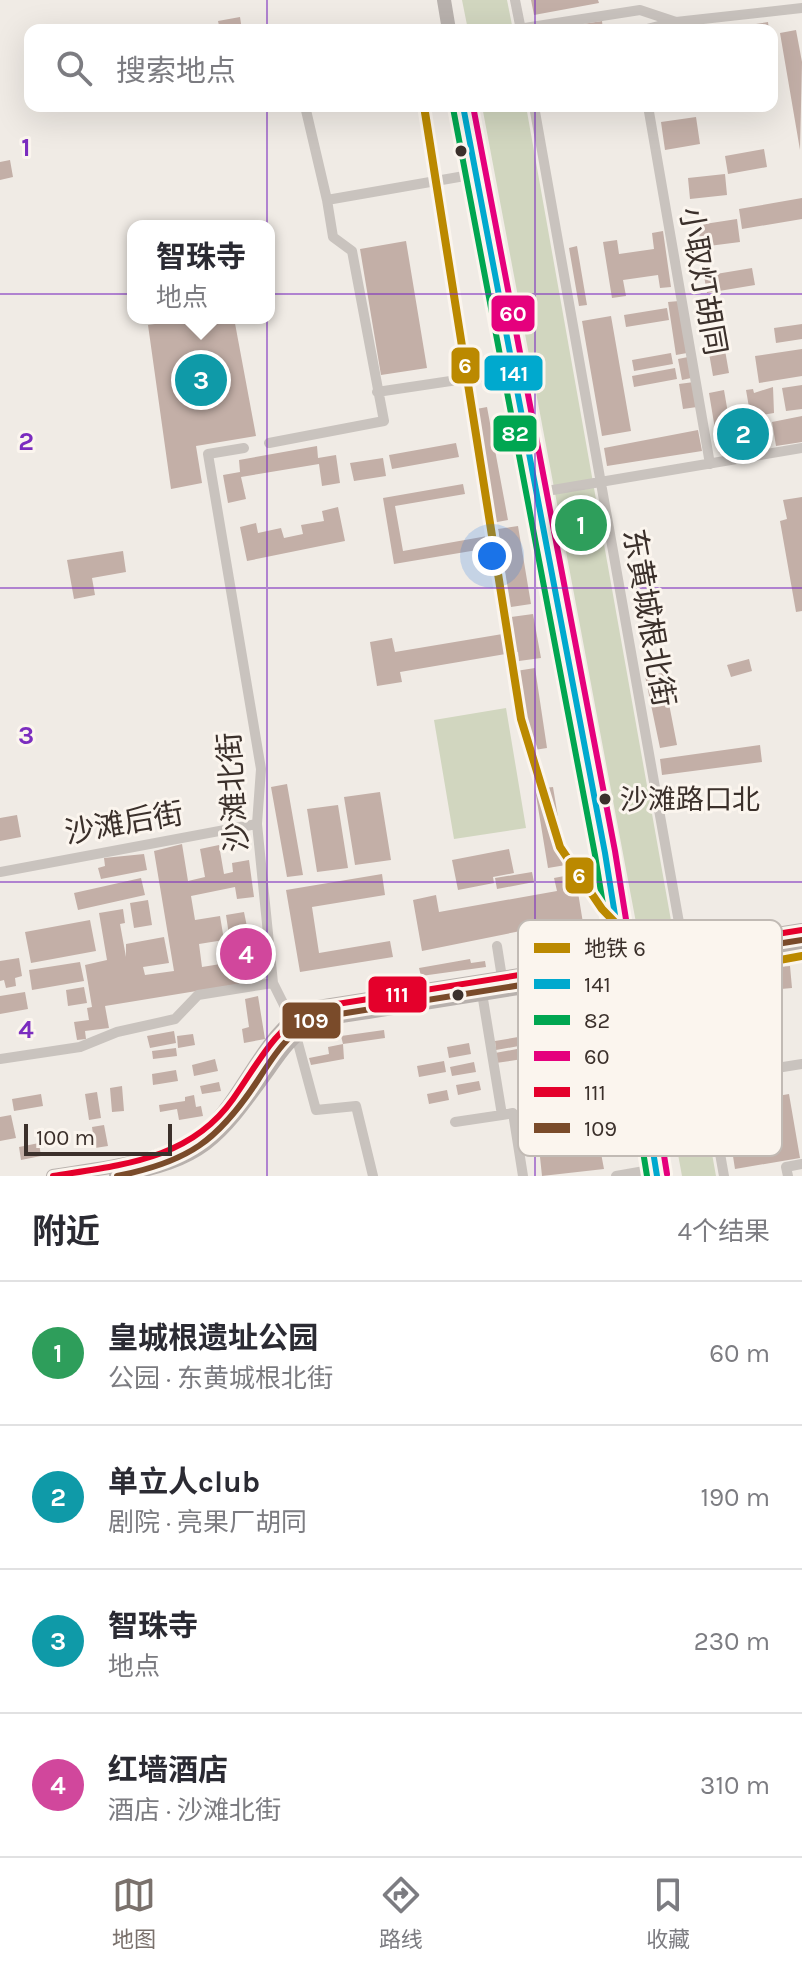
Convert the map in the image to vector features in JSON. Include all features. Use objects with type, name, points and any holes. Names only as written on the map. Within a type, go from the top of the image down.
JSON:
[{"type":"main road","points":[[444,0],[448,24]]},
{"type":"main road","points":[[464,112],[511,372],[605,853],[615,920]]},
{"type":"main road","points":[[782,934],[802,930]]},
{"type":"main road","points":[[782,945],[802,943]]},
{"type":"main road","points":[[116,1176],[163,1166],[209,1128],[294,1028],[301,1013],[324,1005],[518,981]]},
{"type":"main road","points":[[294,1028],[482,993],[502,983]]},
{"type":"main road","points":[[53,1176],[163,1166]]},
{"type":"street","points":[[515,0],[517,24]]},
{"type":"street","points":[[668,24],[802,8]]},
{"type":"street","points":[[555,24],[640,10],[676,22]]},
{"type":"street","points":[[269,443],[384,421],[352,251],[333,237],[306,112]]},
{"type":"street","name":"东黄城根北街","points":[[535,112],[679,920]]},
{"type":"street","name":"小取灯胡同","points":[[649,112],[710,464]]},
{"type":"street","points":[[327,200],[476,174]]},
{"type":"street","points":[[377,392],[511,372]]},
{"type":"street","name":"沙滩北街","points":[[244,448],[208,454],[261,769],[257,824],[273,983],[294,1028],[316,1110],[356,1106],[373,1176]]},
{"type":"street","points":[[535,493],[802,448]]},
{"type":"street","name":"沙滩后街","points":[[0,872],[257,824]]},
{"type":"street","points":[[497,946],[502,983]]},
{"type":"street","points":[[0,1059],[80,1047],[117,1032],[175,1019],[198,995],[273,983]]},
{"type":"street","points":[[482,993],[502,1115]]},
{"type":"street","points":[[782,1067],[802,1064]]},
{"type":"street","points":[[455,1122],[513,1113],[518,1144]]},
{"type":"street","points":[[520,1156],[523,1176]]},
{"type":"street","name":"东黄城根北街","points":[[720,1156],[724,1176]]},
{"type":"street","points":[[788,1176],[786,1167],[802,1164]]},
{"type":"street","points":[[616,1176],[657,1173]]},
{"type":"green space","points":[[462,0],[507,0],[512,24],[467,24]]},
{"type":"green space","points":[[483,112],[527,112],[671,920],[636,920]]},
{"type":"green space","points":[[506,708],[526,828],[454,839],[434,720]]},
{"type":"green space","points":[[678,1156],[712,1156],[716,1176],[682,1176]]},
{"type":"building","points":[[531,0],[598,0],[599,3],[534,15]]},
{"type":"building","points":[[240,17],[241,24],[219,24],[218,21]]},
{"type":"building","points":[[796,30],[802,62],[800,150],[780,33]]},
{"type":"building","points":[[696,117],[700,144],[665,150],[661,122]]},
{"type":"building","points":[[764,149],[767,167],[728,174],[725,156]]},
{"type":"building","points":[[10,160],[13,177],[0,180],[0,162]]},
{"type":"building","points":[[725,174],[727,195],[690,199],[688,178]]},
{"type":"building","points":[[802,198],[802,219],[742,229],[739,209]]},
{"type":"building","points":[[737,219],[740,242],[701,247],[698,225]]},
{"type":"building","points":[[663,231],[671,287],[660,288],[658,275],[623,280],[626,296],[612,298],[603,242],[617,240],[619,254],[654,249],[652,233]]},
{"type":"building","points":[[406,241],[427,368],[381,375],[360,249]]},
{"type":"building","points":[[577,246],[587,305],[579,306],[569,248]]},
{"type":"building","points":[[752,268],[755,285],[707,293],[704,276]]},
{"type":"building","points":[[679,301],[687,353],[676,355],[668,302]]},
{"type":"building","points":[[667,308],[669,320],[626,327],[624,315]]},
{"type":"building","points":[[611,316],[631,431],[602,436],[582,321]]},
{"type":"building","points":[[235,324],[256,436],[196,446],[202,483],[171,489],[148,325]]},
{"type":"building","points":[[802,324],[802,339],[776,343],[774,328]]},
{"type":"building","points":[[722,333],[729,373],[713,376],[706,336]]},
{"type":"building","points":[[802,349],[802,376],[759,383],[755,356]]},
{"type":"building","points":[[671,353],[673,364],[634,371],[632,360]]},
{"type":"building","points":[[688,357],[691,378],[682,380],[678,359]]},
{"type":"building","points":[[675,368],[677,379],[634,387],[632,376]]},
{"type":"building","points":[[694,382],[697,407],[683,409],[679,384]]},
{"type":"building","points":[[802,385],[802,409],[786,411],[782,388]]},
{"type":"building","points":[[773,387],[774,413],[755,416],[754,412],[750,413],[746,390],[753,389],[754,393]]},
{"type":"building","points":[[724,390],[730,425],[760,420],[764,445],[719,453],[709,393]]},
{"type":"building","points":[[487,407],[508,520],[492,523],[471,410]]},
{"type":"building","points":[[802,416],[802,442],[776,446],[772,422]]},
{"type":"building","points":[[698,430],[702,451],[607,466],[604,448]]},
{"type":"building","points":[[456,443],[459,457],[392,469],[389,455]]},
{"type":"building","points":[[317,446],[318,458],[336,455],[340,483],[322,486],[319,464],[241,477],[246,499],[228,503],[223,475],[240,472],[239,460]]},
{"type":"building","points":[[383,458],[386,476],[354,481],[350,463]]},
{"type":"building","points":[[463,484],[465,494],[395,506],[403,551],[493,535],[495,547],[394,564],[383,498]]},
{"type":"building","points":[[802,497],[802,611],[796,612],[780,521],[787,519],[783,500]]},
{"type":"building","points":[[338,507],[345,541],[247,561],[240,527],[256,523],[258,533],[281,528],[284,538],[303,534],[301,525],[324,521],[322,511]]},
{"type":"building","points":[[518,526],[531,604],[511,607],[498,529]]},
{"type":"building","points":[[123,551],[126,572],[92,578],[95,595],[74,599],[67,560]]},
{"type":"building","points":[[533,614],[541,658],[519,661],[518,652],[400,672],[402,682],[377,686],[370,642],[392,638],[395,652],[514,632],[511,617]]},
{"type":"building","points":[[749,659],[752,671],[731,677],[727,665]]},
{"type":"building","points":[[535,668],[547,748],[528,751],[516,671]]},
{"type":"building","points":[[663,673],[677,745],[660,748],[645,676]]},
{"type":"building","points":[[760,745],[762,762],[662,775],[660,759]]},
{"type":"building","points":[[287,784],[303,875],[287,877],[271,787]]},
{"type":"building","points":[[553,787],[566,865],[548,868],[535,789]]},
{"type":"building","points":[[380,792],[391,860],[355,865],[344,797]]},
{"type":"building","points":[[338,805],[348,868],[317,872],[307,809]]},
{"type":"building","points":[[17,815],[21,837],[0,841],[0,818]]},
{"type":"building","points":[[182,844],[188,881],[205,877],[200,849],[219,845],[224,874],[233,872],[232,863],[249,860],[254,897],[237,899],[235,887],[191,896],[195,920],[220,916],[224,940],[199,944],[202,967],[233,962],[226,915],[244,912],[258,981],[105,1006],[109,1028],[85,1031],[86,1039],[77,1040],[74,1022],[89,1020],[87,1008],[92,1007],[85,965],[107,960],[99,913],[123,909],[125,923],[120,924],[126,957],[126,944],[164,937],[169,963],[143,967],[145,975],[174,971],[154,851]]},
{"type":"building","points":[[509,849],[514,873],[493,877],[494,883],[458,890],[452,860]]},
{"type":"building","points":[[144,854],[147,870],[101,879],[98,868],[105,866],[104,858]]},
{"type":"building","points":[[532,872],[534,882],[497,889],[495,878]]},
{"type":"building","points":[[382,874],[385,895],[312,907],[319,953],[390,941],[393,957],[300,972],[286,890]]},
{"type":"building","points":[[575,874],[583,920],[518,920],[518,932],[422,951],[413,900],[436,895],[439,912],[557,891],[554,878]]},
{"type":"building","points":[[141,878],[145,895],[78,910],[74,893]]},
{"type":"building","points":[[148,900],[152,925],[134,928],[130,903]]},
{"type":"building","points":[[90,920],[96,951],[31,963],[25,932]]},
{"type":"building","points":[[19,958],[22,976],[15,978],[16,986],[6,988],[4,980],[0,981],[0,961]]},
{"type":"building","points":[[470,959],[471,963],[485,961],[486,967],[421,976],[419,968]]},
{"type":"building","points":[[80,962],[84,981],[32,990],[29,970]]},
{"type":"building","points":[[790,966],[792,988],[782,989],[782,967]]},
{"type":"building","points":[[84,987],[87,1003],[68,1006],[66,990]]},
{"type":"building","points":[[25,992],[28,1009],[0,1014],[0,996]]},
{"type":"building","points":[[258,996],[265,1039],[244,1043],[242,1029],[249,1027],[245,999]]},
{"type":"building","points":[[384,1030],[385,1038],[343,1044],[341,1036]]},
{"type":"building","points":[[174,1031],[176,1043],[150,1048],[147,1036]]},
{"type":"building","points":[[193,1034],[195,1045],[178,1048],[177,1036]]},
{"type":"building","points":[[518,1037],[518,1046],[496,1050],[495,1041]]},
{"type":"building","points":[[469,1043],[471,1054],[449,1058],[447,1047]]},
{"type":"building","points":[[343,1044],[344,1059],[311,1065],[309,1058],[329,1054],[328,1047]]},
{"type":"building","points":[[176,1048],[177,1056],[153,1059],[152,1051]]},
{"type":"building","points":[[518,1049],[518,1060],[496,1063],[495,1053]]},
{"type":"building","points":[[215,1059],[218,1071],[194,1076],[192,1065]]},
{"type":"building","points":[[444,1061],[446,1072],[419,1077],[417,1066]]},
{"type":"building","points":[[474,1062],[476,1072],[452,1076],[450,1067]]},
{"type":"building","points":[[176,1070],[178,1081],[153,1085],[152,1074]]},
{"type":"building","points":[[479,1081],[481,1090],[458,1095],[456,1085]]},
{"type":"building","points":[[219,1082],[221,1091],[202,1094],[200,1086]]},
{"type":"building","points":[[122,1086],[124,1111],[112,1112],[110,1088]]},
{"type":"building","points":[[447,1090],[449,1100],[429,1104],[427,1094]]},
{"type":"building","points":[[97,1092],[101,1118],[89,1120],[85,1094]]},
{"type":"building","points":[[41,1094],[43,1106],[14,1111],[12,1099]]},
{"type":"building","points":[[789,1094],[800,1158],[735,1169],[733,1156],[782,1156],[782,1095]]},
{"type":"building","points":[[194,1095],[196,1107],[201,1106],[203,1116],[179,1120],[177,1109],[160,1112],[159,1105],[185,1101],[185,1097]]},
{"type":"building","points":[[11,1115],[16,1138],[0,1141],[0,1117]]},
{"type":"building","points":[[104,1125],[108,1146],[95,1148],[92,1127]]},
{"type":"building","points":[[39,1143],[41,1156],[21,1160],[19,1147]]},
{"type":"building","points":[[602,1156],[604,1169],[542,1176],[540,1157]]},
{"type":"metro line","name":"6","points":[[425,112],[521,719],[560,847],[613,920]]},
{"type":"metro line","name":"6","points":[[782,960],[802,956]]},
{"type":"transit line","name":"82","points":[[454,112],[606,920]]},
{"type":"transit line","name":"141","points":[[464,112],[616,920]]},
{"type":"transit line","name":"60","points":[[474,112],[626,920]]},
{"type":"transit line","name":"111","points":[[782,933],[802,930]]},
{"type":"transit line","name":"109","points":[[782,943],[802,940]]},
{"type":"transit line","name":"111","points":[[53,1176],[128,1163],[175,1147],[196,1135],[216,1119],[233,1099],[287,1026],[312,1008],[518,975]]},
{"type":"transit line","name":"109","points":[[117,1176],[163,1164],[199,1146],[229,1119],[283,1045],[297,1030],[315,1018],[518,985]]},
{"type":"transit line","name":"82","points":[[644,1156],[647,1176]]},
{"type":"transit line","name":"141","points":[[654,1156],[657,1176]]},
{"type":"transit line","name":"60","points":[[664,1156],[667,1174]]},
{"type":"place","name":"智珠寺","points":[[201,380]]},
{"type":"place","name":"单立人club","points":[[743,434]]},
{"type":"place","name":"皇城根遗址公园","points":[[581,525]]},
{"type":"place","name":"沙滩路口北","points":[[605,799]]},
{"type":"place","name":"红墙酒店","points":[[246,954]]}]
